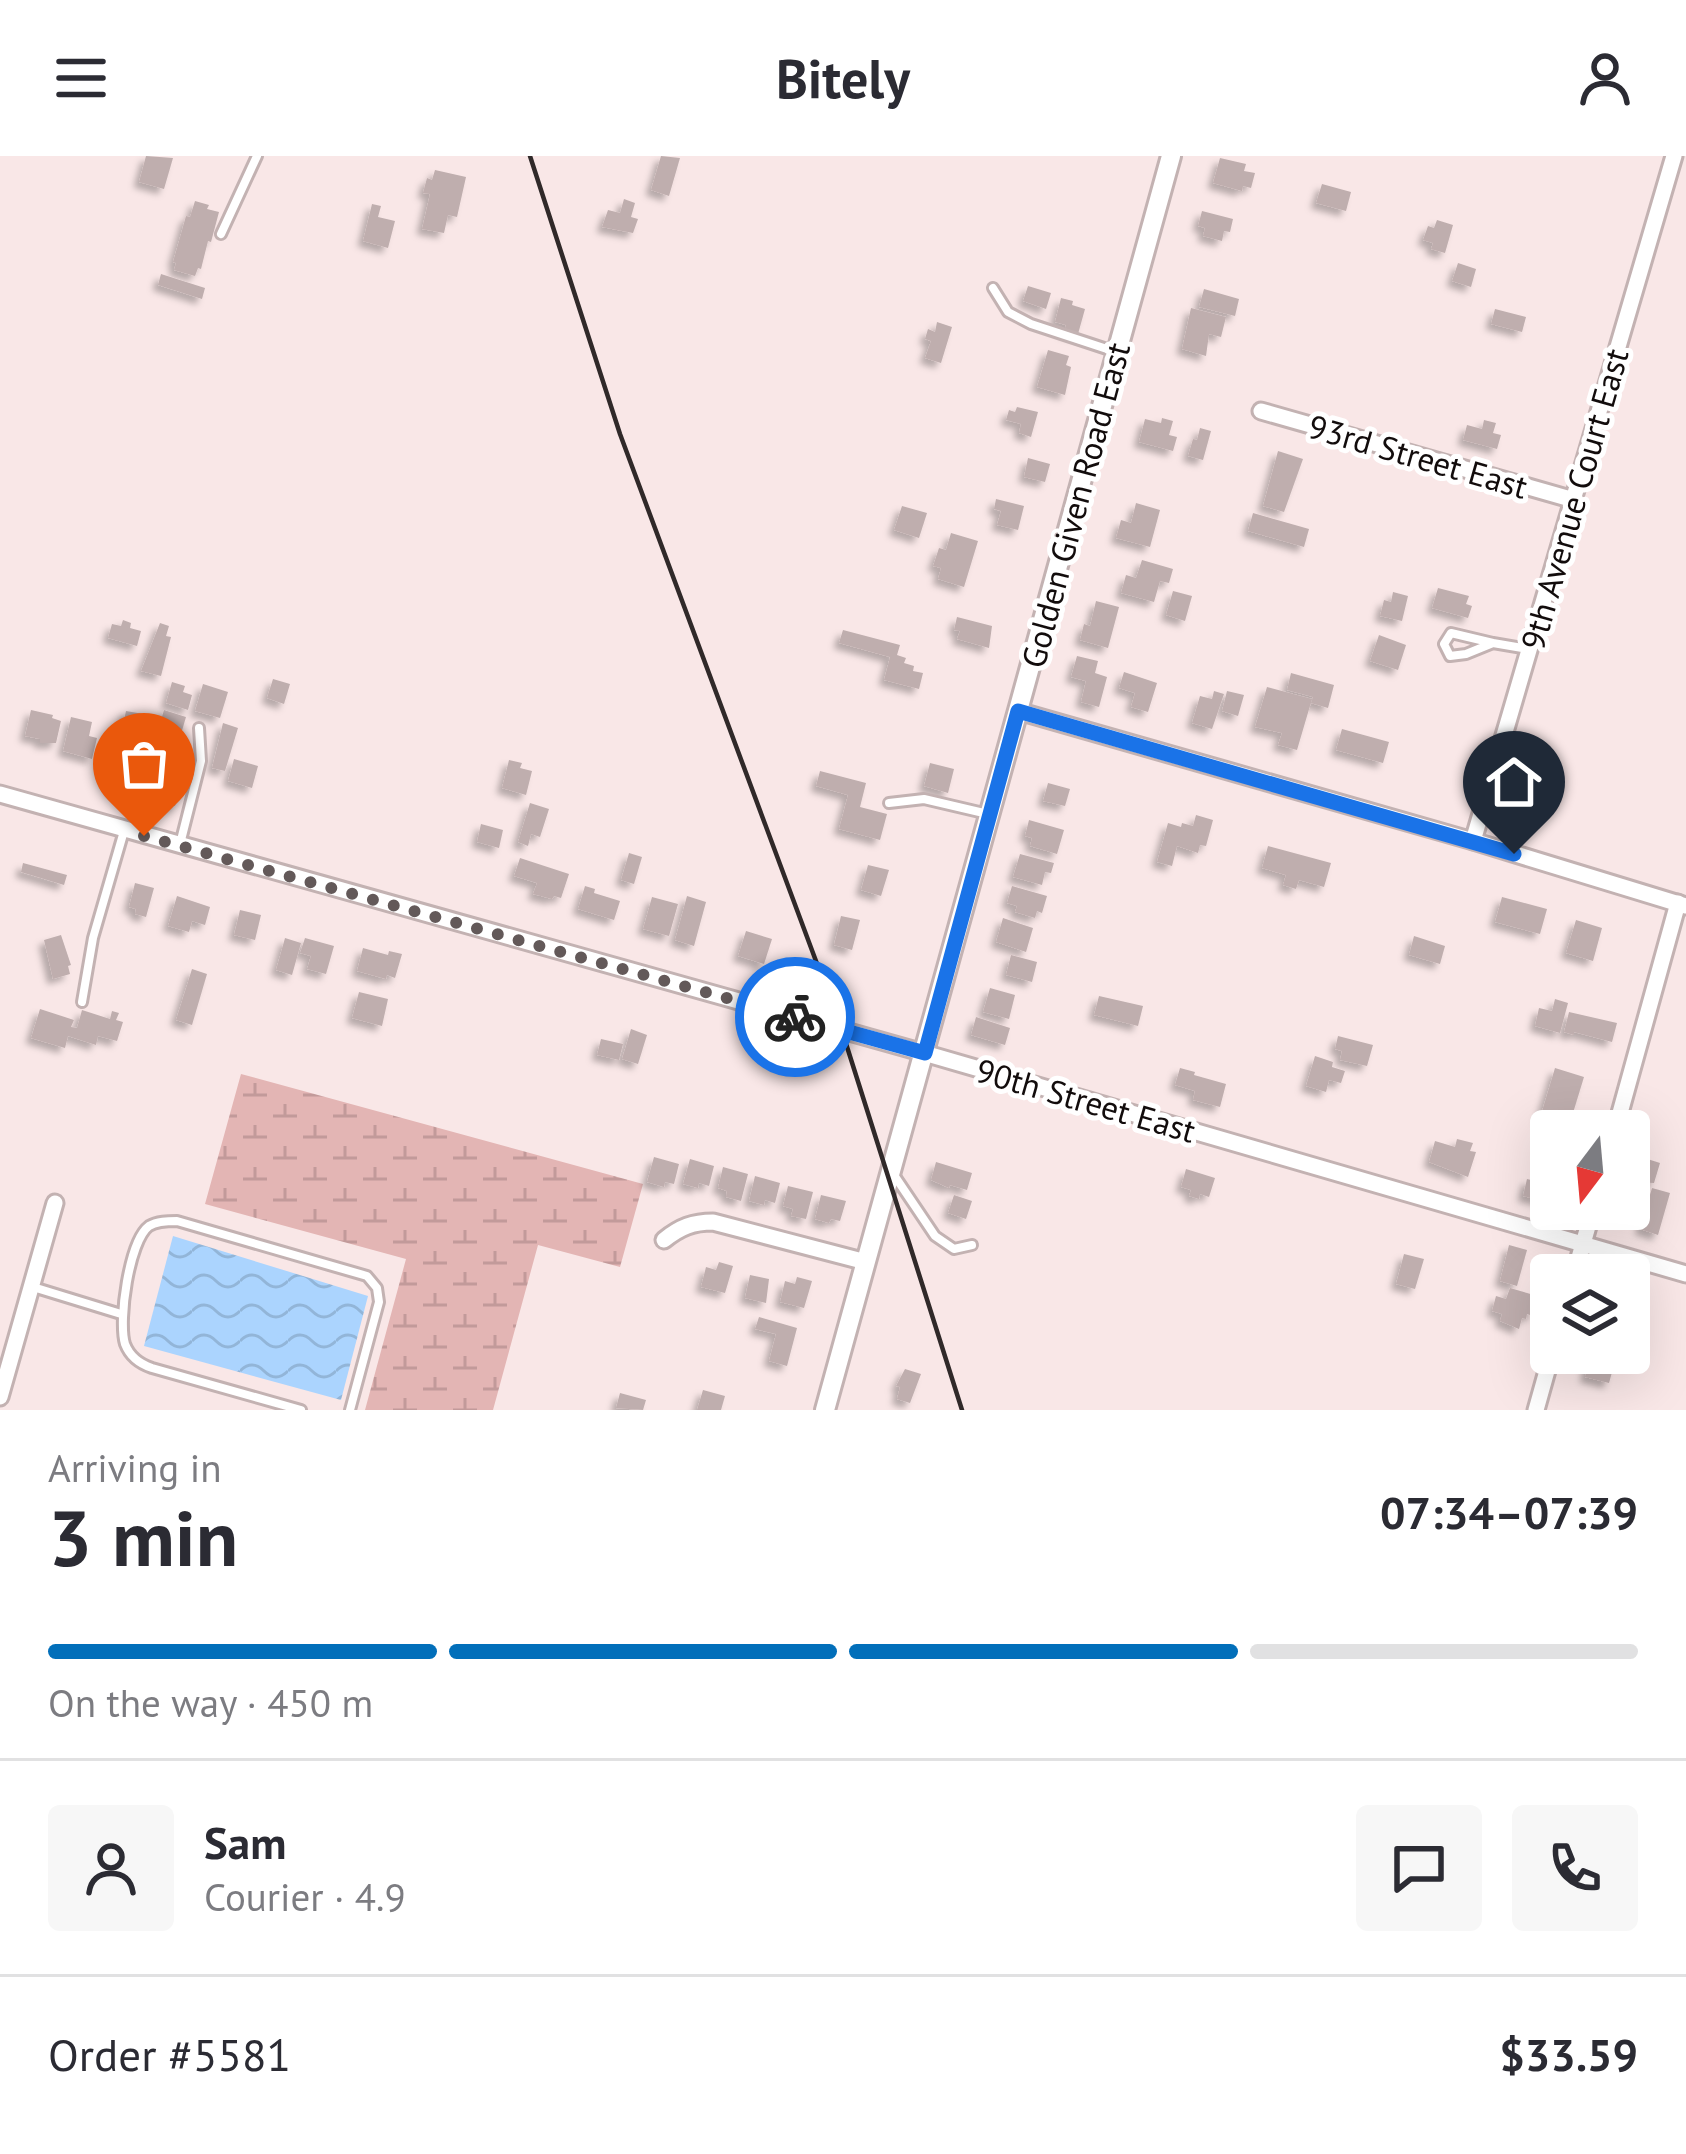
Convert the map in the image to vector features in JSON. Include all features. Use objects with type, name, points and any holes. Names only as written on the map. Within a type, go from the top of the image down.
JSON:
[{"type":"street","name":"Golden Given Road East","points":[[825,1410],[1171,156]]},
{"type":"street","name":"9th Avenue Court East","points":[[1473,841],[1674,156]]},
{"type":"street","name":"93rd Street East","points":[[1261,411],[1574,500]]},
{"type":"street","points":[[1018,711],[1682,905],[1621,1110]]},
{"type":"street","name":"90th Street East","points":[[0,794],[925,1053],[1686,1274]]},
{"type":"street","points":[[0,1396],[55,1203]]},
{"type":"street","points":[[664,1240],[689,1224],[727,1224],[866,1262]]},
{"type":"street","points":[[1581,1254],[1587,1230]]},
{"type":"street","points":[[1536,1410],[1546,1374]]},
{"type":"lane","points":[[221,234],[257,156]]},
{"type":"lane","points":[[993,288],[1007,311],[1031,324],[1117,352]]},
{"type":"lane","points":[[1493,643],[1458,657],[1450,656],[1444,644],[1451,633],[1530,649]]},
{"type":"lane","points":[[179,845],[201,760],[199,728]]},
{"type":"lane","points":[[889,803],[924,799],[990,814]]},
{"type":"lane","points":[[82,1002],[93,938],[124,830]]},
{"type":"lane","points":[[892,1171],[935,1236],[953,1249],[972,1245]]},
{"type":"lane","points":[[301,1410],[141,1364],[127,1348],[121,1314],[139,1238],[150,1226],[185,1223],[367,1276],[377,1288],[379,1302],[350,1410]]},
{"type":"lane","points":[[32,1286],[121,1314]]},
{"type":"green space","points":[[241,1074],[643,1184],[620,1267],[538,1245],[493,1410],[365,1410],[406,1259],[205,1204]]},
{"type":"water","points":[[173,1236],[368,1296],[341,1400],[144,1346]]},
{"type":"building","points":[[146,156],[173,158],[164,189],[139,182]]},
{"type":"building","points":[[661,156],[680,158],[669,196],[651,190]]},
{"type":"building","points":[[1220,158],[1246,164],[1244,171],[1255,173],[1251,188],[1243,186],[1242,191],[1213,183]]},
{"type":"building","points":[[435,170],[466,177],[457,217],[448,215],[444,233],[422,229],[430,194],[423,193]]},
{"type":"building","points":[[1322,184],[1351,192],[1346,211],[1316,203]]},
{"type":"building","points":[[624,199],[635,203],[631,217],[638,219],[633,233],[602,227],[608,210],[620,213]]},
{"type":"building","points":[[195,201],[219,212],[195,276],[174,270],[173,262]]},
{"type":"building","points":[[372,204],[381,206],[378,217],[395,221],[388,248],[363,241]]},
{"type":"building","points":[[1202,211],[1233,219],[1222,241],[1203,236],[1205,228],[1198,226]]},
{"type":"building","points":[[1437,220],[1453,225],[1445,253],[1431,249],[1433,243],[1423,240],[1428,226],[1434,228]]},
{"type":"building","points":[[1458,263],[1476,269],[1471,287],[1452,281]]},
{"type":"building","points":[[161,274],[205,288],[202,299],[158,285]]},
{"type":"building","points":[[1028,286],[1051,293],[1046,309],[1023,301]]},
{"type":"building","points":[[1204,289],[1239,299],[1235,316],[1199,307]]},
{"type":"building","points":[[1061,298],[1085,309],[1078,334],[1064,331],[1066,325],[1055,322]]},
{"type":"building","points":[[1191,308],[1226,317],[1221,337],[1209,334],[1206,356],[1182,349]]},
{"type":"building","points":[[1495,309],[1526,317],[1522,332],[1491,324]]},
{"type":"building","points":[[937,322],[952,327],[941,363],[925,358],[931,341],[925,339],[928,329],[935,332]]},
{"type":"building","points":[[1048,350],[1069,356],[1065,395],[1037,387]]},
{"type":"building","points":[[1017,407],[1038,412],[1031,437],[1019,433],[1021,424],[1006,420],[1009,410],[1015,412]]},
{"type":"building","points":[[1162,418],[1173,421],[1169,435],[1177,437],[1173,451],[1139,442],[1145,419],[1161,423]]},
{"type":"building","points":[[1484,420],[1496,423],[1493,433],[1501,435],[1497,449],[1463,440],[1467,425],[1482,429]]},
{"type":"building","points":[[1200,428],[1211,431],[1203,460],[1188,456]]},
{"type":"building","points":[[1278,451],[1303,459],[1284,512],[1263,506]]},
{"type":"building","points":[[1028,458],[1050,464],[1045,482],[1024,477]]},
{"type":"building","points":[[996,499],[1024,506],[1018,530],[997,525],[1001,511],[994,509]]},
{"type":"building","points":[[1136,503],[1160,510],[1150,547],[1116,538],[1121,520],[1131,523]]},
{"type":"building","points":[[902,506],[927,513],[919,538],[894,530]]},
{"type":"building","points":[[1253,513],[1309,529],[1304,547],[1248,531]]},
{"type":"building","points":[[951,533],[978,541],[964,587],[938,579],[941,568],[933,566],[939,548],[946,550]]},
{"type":"building","points":[[1142,560],[1173,569],[1169,583],[1160,581],[1154,602],[1121,593],[1126,575],[1136,578]]},
{"type":"building","points":[[1438,588],[1469,596],[1468,618],[1432,608]]},
{"type":"building","points":[[1173,591],[1192,596],[1185,621],[1166,615]]},
{"type":"building","points":[[1393,592],[1408,596],[1402,621],[1380,616],[1384,600],[1391,602]]},
{"type":"building","points":[[1096,601],[1119,607],[1108,648],[1080,640],[1084,624],[1090,626]]},
{"type":"building","points":[[957,617],[992,626],[989,648],[957,639]]},
{"type":"building","points":[[123,620],[141,631],[137,646],[108,638],[112,624],[121,626]]},
{"type":"building","points":[[160,623],[169,626],[166,636],[171,637],[161,676],[141,671]]},
{"type":"building","points":[[843,630],[900,645],[897,655],[914,666],[913,671],[923,673],[919,689],[884,680],[890,657],[839,643]]},
{"type":"building","points":[[1379,635],[1406,645],[1398,670],[1370,661]]},
{"type":"building","points":[[1077,656],[1098,661],[1095,673],[1107,677],[1099,707],[1081,702],[1086,681],[1071,677]]},
{"type":"building","points":[[1124,672],[1157,683],[1148,712],[1131,707],[1135,693],[1119,688]]},
{"type":"building","points":[[1291,673],[1334,685],[1328,708],[1311,703],[1313,697],[1287,690]]},
{"type":"building","points":[[273,679],[290,684],[284,704],[267,698]]},
{"type":"building","points":[[172,682],[185,686],[183,692],[192,695],[188,710],[166,703]]},
{"type":"building","points":[[203,684],[228,692],[220,718],[195,711]]},
{"type":"building","points":[[1267,687],[1312,699],[1297,750],[1278,745],[1282,733],[1255,727]]},
{"type":"building","points":[[1214,691],[1224,694],[1212,729],[1192,723],[1200,696],[1212,699]]},
{"type":"building","points":[[1227,691],[1244,695],[1238,716],[1222,711]]},
{"type":"building","points":[[31,710],[61,721],[56,743],[25,736]]},
{"type":"building","points":[[164,710],[186,717],[176,751],[154,744]]},
{"type":"building","points":[[126,711],[149,715],[149,736],[122,729]]},
{"type":"building","points":[[71,717],[92,722],[89,736],[97,738],[92,759],[63,751]]},
{"type":"building","points":[[223,723],[238,728],[225,771],[212,768]]},
{"type":"building","points":[[1342,729],[1389,742],[1383,763],[1336,750]]},
{"type":"building","points":[[174,757],[188,761],[175,806],[151,799],[154,788],[163,791]]},
{"type":"building","points":[[234,759],[258,766],[252,788],[228,781]]},
{"type":"building","points":[[509,760],[532,771],[526,795],[502,788]]},
{"type":"building","points":[[930,763],[954,769],[948,793],[924,786]]},
{"type":"building","points":[[820,771],[866,783],[860,807],[887,814],[880,840],[839,829],[848,795],[816,786]]},
{"type":"building","points":[[1048,783],[1070,789],[1065,806],[1043,801]]},
{"type":"building","points":[[530,803],[549,809],[540,837],[531,834],[528,846],[518,842]]},
{"type":"building","points":[[1196,815],[1213,820],[1206,846],[1200,845],[1198,853],[1177,846],[1172,866],[1157,862],[1168,823],[1193,826]]},
{"type":"building","points":[[1029,820],[1064,830],[1057,854],[1030,846],[1032,838],[1025,836]]},
{"type":"building","points":[[481,824],[503,830],[499,848],[477,842]]},
{"type":"building","points":[[1268,846],[1331,863],[1324,887],[1299,880],[1296,889],[1283,885],[1286,875],[1262,868]]},
{"type":"building","points":[[629,853],[642,857],[634,884],[621,880]]},
{"type":"building","points":[[1020,854],[1054,863],[1042,885],[1013,877]]},
{"type":"building","points":[[520,858],[569,874],[561,898],[533,894],[537,883],[514,876]]},
{"type":"building","points":[[23,863],[67,875],[64,885],[21,872]]},
{"type":"building","points":[[868,865],[889,870],[881,896],[861,890]]},
{"type":"building","points":[[135,883],[154,888],[146,917],[129,907]]},
{"type":"building","points":[[585,886],[620,901],[614,920],[578,909]]},
{"type":"building","points":[[1012,886],[1047,896],[1042,913],[1037,911],[1035,918],[1015,912],[1017,906],[1007,903]]},
{"type":"building","points":[[177,896],[210,907],[205,925],[192,921],[189,932],[168,926]]},
{"type":"building","points":[[687,896],[706,902],[694,946],[675,940]]},
{"type":"building","points":[[652,897],[678,904],[669,936],[643,929]]},
{"type":"building","points":[[1502,897],[1547,909],[1540,934],[1495,922]]},
{"type":"building","points":[[240,910],[261,915],[255,940],[234,935]]},
{"type":"building","points":[[841,916],[860,920],[852,950],[834,945]]},
{"type":"building","points":[[1003,918],[1033,928],[1026,952],[996,942]]},
{"type":"building","points":[[1576,920],[1602,928],[1593,961],[1566,953]]},
{"type":"building","points":[[746,931],[772,939],[764,964],[738,956]]},
{"type":"building","points":[[61,935],[70,974],[53,979],[44,940]]},
{"type":"building","points":[[1414,936],[1445,946],[1440,964],[1409,955]]},
{"type":"building","points":[[285,938],[301,943],[292,975],[276,970]]},
{"type":"building","points":[[305,938],[334,946],[326,974],[307,969],[311,956],[300,953]]},
{"type":"building","points":[[363,948],[402,954],[395,978],[357,971]]},
{"type":"building","points":[[1011,955],[1037,962],[1032,982],[1006,975]]},
{"type":"building","points":[[192,969],[207,974],[192,1025],[176,1020]]},
{"type":"building","points":[[990,988],[1015,995],[1009,1019],[983,1012]]},
{"type":"building","points":[[359,992],[388,999],[382,1026],[352,1018]]},
{"type":"building","points":[[1099,996],[1143,1006],[1138,1026],[1094,1015]]},
{"type":"building","points":[[1555,999],[1568,1003],[1560,1033],[1535,1026],[1539,1008],[1552,1011]]},
{"type":"building","points":[[40,1009],[74,1020],[71,1027],[77,1028],[82,1010],[110,1019],[112,1011],[119,1013],[116,1020],[123,1022],[117,1041],[98,1036],[96,1045],[68,1036],[65,1048],[31,1038]]},
{"type":"building","points":[[1569,1012],[1617,1023],[1612,1042],[1564,1032]]},
{"type":"building","points":[[976,1017],[1010,1028],[1005,1045],[971,1035]]},
{"type":"building","points":[[631,1029],[647,1035],[638,1064],[622,1059]]},
{"type":"building","points":[[1338,1036],[1373,1045],[1367,1066],[1340,1060],[1342,1051],[1335,1049]]},
{"type":"building","points":[[601,1039],[623,1044],[619,1060],[597,1055]]},
{"type":"building","points":[[1315,1056],[1345,1071],[1341,1083],[1329,1080],[1326,1092],[1306,1086]]},
{"type":"building","points":[[1180,1068],[1226,1084],[1220,1107],[1193,1100],[1195,1091],[1175,1085]]},
{"type":"building","points":[[1555,1068],[1584,1077],[1574,1110],[1542,1110]]},
{"type":"building","points":[[1457,1139],[1473,1143],[1470,1151],[1476,1152],[1468,1177],[1429,1162],[1435,1141],[1455,1147]]},
{"type":"building","points":[[654,1157],[679,1164],[674,1184],[665,1182],[664,1187],[647,1182]]},
{"type":"building","points":[[690,1159],[714,1166],[709,1186],[683,1184]]},
{"type":"building","points":[[1650,1160],[1660,1163],[1654,1183],[1650,1183]]},
{"type":"building","points":[[936,1162],[972,1173],[967,1190],[931,1180]]},
{"type":"building","points":[[723,1167],[748,1174],[741,1201],[726,1197],[727,1191],[718,1188]]},
{"type":"building","points":[[1186,1169],[1215,1178],[1209,1197],[1189,1196],[1191,1190],[1181,1187]]},
{"type":"building","points":[[755,1176],[780,1183],[775,1203],[749,1201]]},
{"type":"building","points":[[788,1186],[813,1192],[806,1219],[791,1216],[793,1209],[783,1206]]},
{"type":"building","points":[[1652,1188],[1670,1193],[1658,1235],[1643,1230],[1650,1230]]},
{"type":"building","points":[[821,1195],[846,1201],[840,1221],[815,1219]]},
{"type":"building","points":[[954,1195],[972,1201],[966,1219],[948,1213]]},
{"type":"building","points":[[1509,1245],[1527,1250],[1517,1286],[1500,1281]]},
{"type":"building","points":[[1404,1254],[1424,1259],[1415,1289],[1396,1284]]},
{"type":"building","points":[[719,1262],[733,1266],[725,1293],[701,1287],[706,1267],[716,1270]]},
{"type":"building","points":[[750,1275],[769,1279],[766,1303],[745,1298]]},
{"type":"building","points":[[797,1277],[812,1281],[804,1308],[780,1302],[785,1281],[795,1284]]},
{"type":"building","points":[[1510,1288],[1530,1294],[1530,1315],[1522,1318],[1519,1329],[1500,1321],[1502,1314],[1492,1311],[1496,1296],[1506,1299]]},
{"type":"building","points":[[759,1317],[797,1328],[787,1366],[769,1361],[776,1334],[755,1329]]},
{"type":"building","points":[[905,1369],[921,1374],[910,1403],[897,1399],[900,1387],[896,1386]]},
{"type":"building","points":[[1586,1374],[1612,1374],[1609,1383]]},
{"type":"building","points":[[703,1390],[725,1396],[721,1410],[697,1410]]},
{"type":"building","points":[[620,1393],[646,1400],[643,1410],[616,1408]]},
{"type":"railway","points":[[530,156],[620,434],[842,1031],[962,1410]]},
{"type":"way so far","points":[[144,836],[795,1017]]},
{"type":"route","points":[[795,1017],[925,1053],[1018,711],[1514,854]]}]
